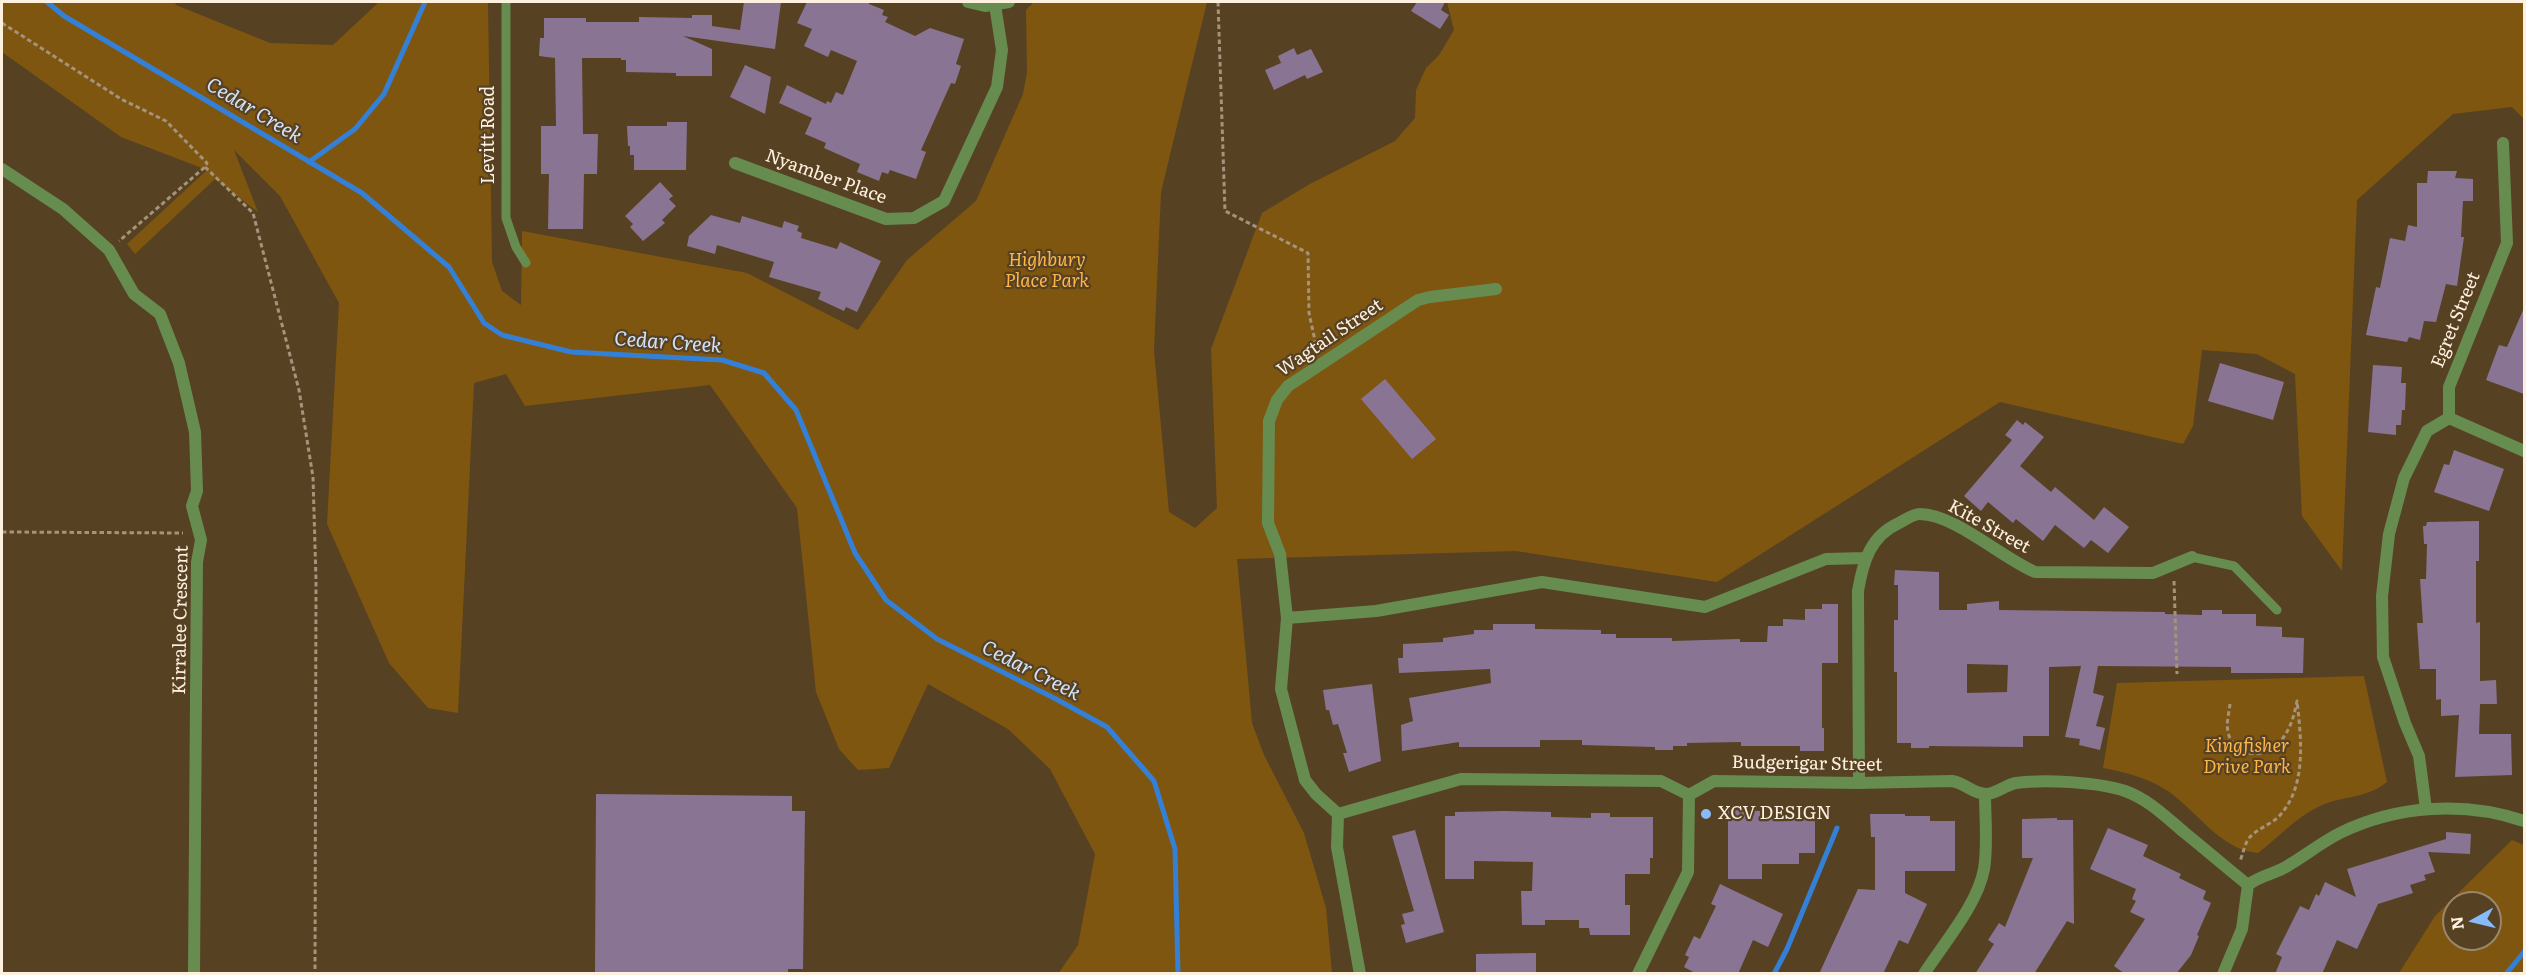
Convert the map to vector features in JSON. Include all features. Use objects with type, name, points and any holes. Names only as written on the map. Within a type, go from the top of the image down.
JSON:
[{"type":"street","points":[[968,2],[985,6],[1009,2]]},
{"type":"street","name":"Nyamber Place","points":[[735,163],[886,219],[914,218],[944,201],[998,87],[1002,50],[995,5]]},
{"type":"street","name":"Egret Street","points":[[2449,418],[2449,387],[2507,243],[2503,143]]},
{"type":"street","name":"Kirralee Crescent","points":[[2,169],[63,209],[109,250],[134,294],[160,314],[179,363],[195,432],[197,491],[192,506],[201,540],[197,562],[194,974]]},
{"type":"street","name":"Wagtail Street","points":[[1338,814],[1316,794],[1305,780],[1281,689],[1287,618],[1280,554],[1268,523],[1269,421],[1276,400],[1288,386],[1418,300],[1496,289]]},
{"type":"street","points":[[2426,809],[2419,756],[2405,723],[2383,657],[2382,596],[2389,534],[2404,478],[2427,430],[2449,418],[2524,452]]},
{"type":"street","name":"Kite Street","points":[[1859,783],[1858,591],[1872,543],[1890,527],[1918,514],[1945,519],[2017,565],[2035,573],[2153,573],[2192,557]]},
{"type":"street","points":[[1287,618],[1376,611],[1542,582],[1705,607],[1826,559],[1866,558]]},
{"type":"street","points":[[1360,974],[1337,847],[1338,814],[1461,779],[1661,781],[1689,795],[1688,872],[1638,974]]},
{"type":"street","name":"Budgerigar Street","points":[[1689,795],[1714,781],[1859,783],[1952,781],[1960,782],[1978,793],[1985,794]]},
{"type":"street","points":[[1924,974],[1971,902],[1980,882],[1985,856],[1985,794],[2003,787],[2025,782],[2103,785],[2127,792],[2152,806],[2248,885]]},
{"type":"street","points":[[2223,974],[2242,929],[2248,885],[2284,868],[2350,829],[2390,816],[2426,809],[2471,809],[2524,822]]},
{"type":"lane","name":"Levitt Road","points":[[506,2],[506,218],[516,247],[526,262]]},
{"type":"lane","points":[[2192,557],[2234,566],[2277,610]]},
{"type":"path","points":[[1218,2],[1225,211],[1308,253],[1310,313],[1320,365]]},
{"type":"path","points":[[2,23],[121,99],[166,121],[207,163],[205,168],[109,250]]},
{"type":"path","points":[[205,168],[254,213],[299,390],[314,477],[315,974]]},
{"type":"path","points":[[2,532],[199,533]]},
{"type":"path","points":[[2174,565],[2177,674]]},
{"type":"path","points":[[2230,704],[2228,733],[2235,747],[2247,754],[2260,754],[2275,746],[2285,735],[2293,720],[2297,701],[2301,756],[2296,788],[2281,814],[2249,837],[2233,873]]},
{"type":"green space","name":"Highbury Place Park","points":[[2,2],[175,2],[176,5],[270,43],[333,45],[379,2],[488,2],[492,262],[502,291],[521,305],[522,231],[747,273],[858,330],[907,260],[976,201],[1023,94],[1027,72],[1026,10],[1034,2],[1207,2],[1161,192],[1154,351],[1169,512],[1195,528],[1217,508],[1211,349],[1262,213],[1308,185],[1395,141],[1415,118],[1416,90],[1426,68],[1439,55],[1454,30],[1447,2],[2524,2],[2524,119],[2512,107],[2453,114],[2357,200],[2342,571],[2302,516],[2295,374],[2257,354],[2202,350],[2193,426],[2183,444],[2000,402],[1717,582],[1516,551],[1237,559],[1252,723],[1264,755],[1304,833],[1326,908],[1332,973],[1058,974],[1078,945],[1095,854],[1050,769],[1008,729],[928,684],[889,768],[858,770],[839,749],[816,692],[797,508],[710,385],[525,406],[506,374],[474,383],[458,713],[428,708],[389,663],[327,524],[339,303],[280,196],[234,150],[258,212],[215,179],[135,254],[127,244],[207,170],[121,137],[2,52]]},
{"type":"green space","name":"Kingfisher Drive Park","points":[[2364,676],[2387,782],[2370,792],[2327,803],[2310,812],[2294,822],[2258,853],[2232,845],[2220,837],[2179,799],[2160,786],[2137,776],[2103,768],[2117,683]]},
{"type":"green space","points":[[2512,840],[2524,845],[2524,973],[2399,973],[2435,916],[2442,909],[2442,951],[2502,951],[2502,891],[2460,891]]},
{"type":"building","points":[[744,2],[781,2],[775,49],[683,36],[712,49],[712,76],[626,72],[626,60],[621,60],[621,58],[582,58],[583,134],[598,134],[597,174],[584,174],[583,229],[548,229],[549,174],[541,174],[541,126],[556,126],[555,58],[539,56],[540,38],[544,38],[544,18],[586,18],[586,22],[639,22],[639,17],[692,18],[692,15],[712,15],[712,26],[740,30]]},
{"type":"building","points":[[807,2],[869,2],[884,10],[882,15],[888,17],[885,22],[915,36],[930,28],[964,39],[956,64],[961,66],[955,84],[951,83],[921,150],[926,152],[916,179],[890,170],[888,174],[882,172],[879,181],[857,172],[860,164],[824,148],[826,143],[805,134],[812,118],[779,103],[787,85],[826,104],[827,101],[831,103],[836,92],[843,95],[857,61],[831,50],[828,57],[804,46],[812,29],[797,23]]},
{"type":"building","points":[[1417,2],[1445,2],[1441,10],[1449,15],[1440,29],[1411,11]]},
{"type":"building","points":[[1294,48],[1297,55],[1311,49],[1323,72],[1307,79],[1305,75],[1274,90],[1265,70],[1281,63],[1278,56]]},
{"type":"building","points":[[745,65],[771,77],[765,114],[730,97]]},
{"type":"building","points":[[667,122],[687,122],[686,170],[634,170],[634,155],[630,155],[627,126],[667,126]]},
{"type":"building","points":[[2428,171],[2457,171],[2455,178],[2473,179],[2473,201],[2463,201],[2461,237],[2464,237],[2457,286],[2446,284],[2436,322],[2424,321],[2420,340],[2409,337],[2407,342],[2366,335],[2376,287],[2380,288],[2390,238],[2405,241],[2408,225],[2417,227],[2417,183],[2427,183]]},
{"type":"building","points":[[660,182],[673,196],[669,199],[676,206],[662,220],[665,223],[643,241],[630,227],[633,224],[625,216]]},
{"type":"building","points":[[711,215],[740,223],[742,216],[782,228],[784,221],[799,226],[797,231],[802,233],[801,238],[837,249],[840,242],[881,261],[857,312],[846,307],[844,311],[818,299],[821,292],[769,277],[774,262],[717,245],[715,254],[687,246],[689,236]]},
{"type":"building","points":[[2524,308],[2524,394],[2486,380],[2499,345],[2507,347]]},
{"type":"building","points":[[2220,363],[2284,382],[2273,420],[2208,401]]},
{"type":"building","points":[[2373,365],[2402,367],[2401,383],[2406,383],[2405,410],[2402,410],[2401,425],[2396,425],[2396,435],[2368,432]]},
{"type":"building","points":[[1385,379],[1436,439],[1412,459],[1361,399]]},
{"type":"building","points":[[2017,420],[2023,425],[2025,422],[2044,437],[2020,466],[2051,492],[2055,487],[2094,520],[2104,507],[2129,527],[2108,553],[2091,540],[2084,548],[2055,525],[2043,541],[2016,519],[2013,523],[1988,502],[1981,511],[1964,496],[2012,440],[2005,435]]},
{"type":"building","points":[[2454,450],[2504,469],[2489,511],[2434,492],[2444,464],[2449,465]]},
{"type":"building","points":[[2479,521],[2479,561],[2476,561],[2476,623],[2480,622],[2480,681],[2496,680],[2497,704],[2480,704],[2479,734],[2511,734],[2512,775],[2455,777],[2459,715],[2441,716],[2441,699],[2436,700],[2436,669],[2420,669],[2417,623],[2423,623],[2420,579],[2426,579],[2427,544],[2424,544],[2423,526],[2426,526],[2427,522]]},
{"type":"building","points":[[1895,570],[1939,572],[1939,610],[1967,610],[1967,604],[1999,601],[1999,610],[2165,612],[2165,614],[2202,615],[2202,610],[2222,610],[2222,614],[2256,614],[2256,626],[2282,627],[2282,637],[2304,638],[2303,673],[2231,673],[2231,667],[2098,666],[2093,693],[2104,696],[2096,726],[2105,728],[2100,750],[2079,745],[2080,739],[2065,737],[2081,666],[2049,667],[2049,736],[2023,736],[2023,747],[1929,746],[1929,748],[1911,748],[1911,743],[1897,743],[1894,620],[1898,620],[1898,585],[1894,585]],"holes":[[[1967,664],[2008,665],[2007,692],[1967,693]]]},
{"type":"building","points":[[1822,604],[1838,604],[1838,663],[1822,663],[1824,751],[1800,751],[1800,746],[1741,746],[1741,742],[1687,743],[1687,746],[1673,746],[1673,750],[1655,750],[1655,747],[1582,745],[1582,740],[1540,740],[1540,747],[1459,747],[1459,742],[1402,751],[1401,725],[1413,721],[1409,698],[1491,683],[1490,669],[1399,673],[1398,658],[1403,658],[1403,644],[1443,642],[1443,638],[1474,634],[1474,630],[1493,630],[1493,624],[1535,624],[1535,629],[1601,630],[1601,634],[1616,634],[1616,638],[1672,638],[1672,641],[1740,639],[1740,642],[1767,642],[1768,626],[1783,626],[1783,619],[1805,620],[1805,609],[1822,609]]},
{"type":"building","points":[[1372,684],[1381,761],[1349,772],[1343,753],[1347,753],[1338,724],[1333,725],[1329,710],[1326,710],[1323,690]]},
{"type":"building","points":[[596,794],[792,796],[792,811],[805,811],[803,969],[788,969],[788,974],[595,973]]},
{"type":"building","points":[[1728,810],[1762,811],[1762,817],[1815,816],[1815,853],[1799,853],[1799,864],[1762,864],[1762,879],[1728,879]]},
{"type":"building","points":[[1455,812],[1551,812],[1551,817],[1591,818],[1591,813],[1610,813],[1610,817],[1653,817],[1653,858],[1650,858],[1650,874],[1625,874],[1625,905],[1630,905],[1630,935],[1590,935],[1589,928],[1579,928],[1579,920],[1545,920],[1545,925],[1522,925],[1521,891],[1532,891],[1533,862],[1474,861],[1474,879],[1445,879],[1445,816],[1455,816]]},
{"type":"building","points":[[1870,814],[1930,816],[1930,821],[1955,821],[1955,871],[1905,871],[1905,893],[1927,904],[1908,944],[1899,940],[1883,974],[1819,974],[1858,889],[1875,890],[1875,837],[1871,837]]},
{"type":"building","points":[[2057,818],[2057,820],[2073,820],[2074,924],[2067,921],[2034,974],[1975,974],[1994,944],[1988,940],[1999,923],[2005,927],[2033,858],[2022,858],[2022,819]]},
{"type":"building","points":[[2108,828],[2148,845],[2143,856],[2181,874],[2179,878],[2206,891],[2203,899],[2211,903],[2191,955],[2176,974],[2125,974],[2114,966],[2145,919],[2130,912],[2136,901],[2132,899],[2136,889],[2090,869]]},
{"type":"building","points":[[1415,830],[1444,932],[1406,943],[1401,925],[1405,924],[1402,914],[1414,911],[1392,836]]},
{"type":"building","points":[[2446,832],[2471,834],[2470,854],[2428,852],[2435,872],[2424,875],[2426,880],[2410,885],[2413,893],[2378,904],[2357,949],[2337,940],[2322,974],[2275,974],[2282,957],[2276,954],[2300,906],[2309,910],[2316,894],[2319,896],[2325,882],[2356,897],[2347,869],[2446,839]]},
{"type":"building","points":[[1720,884],[1783,914],[1768,947],[1753,940],[1738,974],[1697,974],[1684,967],[1689,957],[1685,955],[1694,936],[1700,939],[1716,906],[1711,904]]},
{"type":"building","points":[[1536,953],[1536,973],[1476,974],[1476,954]]},
{"type":"waterway","name":"Cedar Creek","points":[[47,2],[64,16],[362,193],[449,267],[484,323],[502,335],[571,352],[722,360],[764,373],[796,410],[855,553],[886,600],[937,639],[1107,727],[1154,781],[1175,849],[1178,974]]},
{"type":"waterway","points":[[309,162],[355,129],[384,94],[425,2]]},
{"type":"waterway","points":[[1774,974],[1787,949],[1837,828]]},
{"type":"waterway","points":[[2506,974],[2524,952]]},
{"type":"place","name":"XCV DESIGN","points":[[1706,814]]}]
